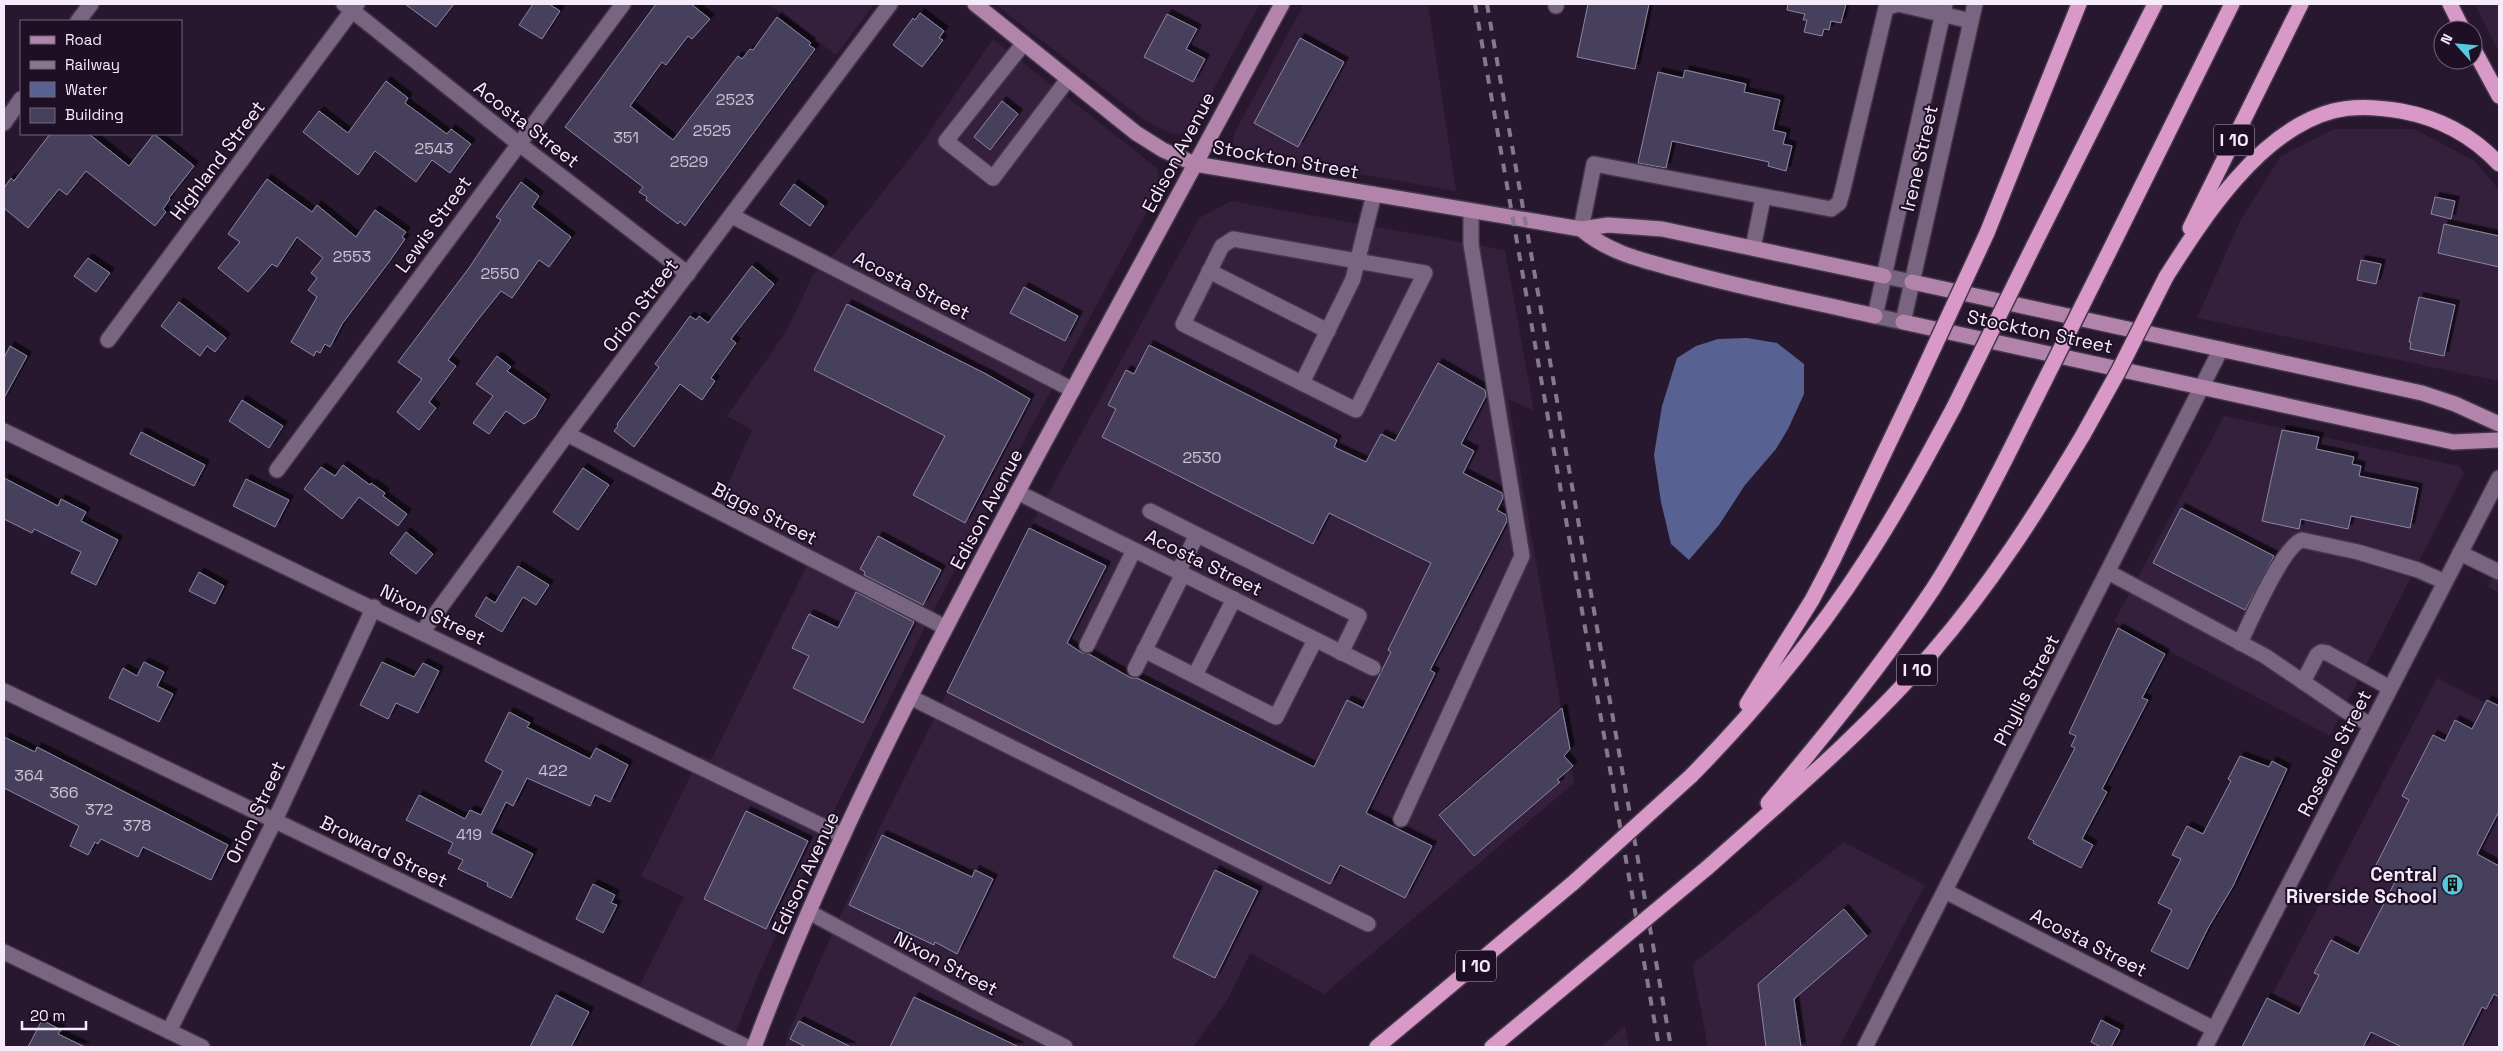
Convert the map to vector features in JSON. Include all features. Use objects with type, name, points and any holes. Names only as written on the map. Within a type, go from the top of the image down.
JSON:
[{"type":"highway","points":[[1691,776],[1746,706],[1812,600],[1853,522],[1987,234],[2079,4]]},
{"type":"highway","name":"I 10","points":[[1377,1047],[1573,884],[1691,776],[1754,709],[1804,647],[1846,590],[1889,524],[1954,407],[2155,4]]},
{"type":"highway","points":[[1706,868],[1789,777],[1865,684],[1906,628],[1964,537],[2024,422],[2232,4]]},
{"type":"highway","name":"I 10","points":[[1492,1047],[1706,868],[1862,728],[1931,654],[2000,566],[2083,435],[2118,372],[2302,4]]},
{"type":"highway","points":[[2450,4],[2458,20]]},
{"type":"highway","points":[[2483,66],[2499,96]]},
{"type":"highway","points":[[2166,276],[2205,220],[2249,166],[2288,132],[2320,115],[2342,109],[2365,108],[2420,115],[2459,132],[2479,145],[2499,164]]},
{"type":"main road","name":"Stockton Street","points":[[975,4],[1153,144],[1195,164],[1581,229],[1608,225],[1679,232],[1884,276]]},
{"type":"main road","name":"Edison Avenue","points":[[754,1047],[787,961],[843,836],[945,627],[1282,4]]},
{"type":"main road","name":"Stockton Street","points":[[1581,229],[1599,243],[1623,254],[1735,285],[1875,316]]},
{"type":"main road","name":"Stockton Street","points":[[1912,282],[2422,393],[2455,404],[2499,424]]},
{"type":"main road","name":"Stockton Street","points":[[1903,322],[2453,442],[2499,440]]},
{"type":"street","points":[[79,20],[91,4]]},
{"type":"street","name":"Lewis Street","points":[[276,470],[623,4]]},
{"type":"street","name":"Orion Street","points":[[423,631],[567,434],[890,4]]},
{"type":"street","points":[[1581,229],[1594,164],[1827,210],[1835,207],[1842,193],[1884,12],[1889,5],[1898,4],[1944,9],[1971,21]]},
{"type":"street","name":"Irene Street","points":[[1903,322],[1975,4]]},
{"type":"street","name":"Acosta Street","points":[[351,6],[518,143],[688,274]]},
{"type":"street","name":"Highland Street","points":[[108,340],[351,6]]},
{"type":"street","name":"Irene Street","points":[[1875,316],[1944,9]]},
{"type":"street","points":[[1024,42],[946,141],[993,178],[1068,79]]},
{"type":"street","points":[[4,123],[20,100]]},
{"type":"street","points":[[1302,383],[1353,278],[1359,261],[1374,194]]},
{"type":"street","points":[[1754,248],[1764,198]]},
{"type":"street","points":[[1401,819],[1522,556],[1471,244],[1471,211]]},
{"type":"street","name":"Acosta Street","points":[[732,216],[1073,390]]},
{"type":"street","points":[[1234,239],[1425,273],[1356,410],[1183,324],[1209,271],[1222,246],[1234,239]]},
{"type":"street","points":[[1209,271],[1328,330]]},
{"type":"street","name":"Stockton Street","points":[[1884,276],[1912,282]]},
{"type":"street","name":"Stockton Street","points":[[1875,316],[1903,322]]},
{"type":"street","name":"Phyllis Street","points":[[1865,1047],[2221,349]]},
{"type":"street","name":"Nixon Street","points":[[4,431],[374,607],[843,836]]},
{"type":"street","name":"Biggs Street","points":[[567,434],[945,627]]},
{"type":"street","name":"Rosselle Street","points":[[2205,1047],[2499,478]]},
{"type":"street","name":"Acosta Street","points":[[1017,492],[1373,668]]},
{"type":"street","points":[[1150,511],[1359,616],[1341,653]]},
{"type":"street","points":[[1135,669],[1197,535]]},
{"type":"street","points":[[2240,643],[2284,556],[2297,542],[2302,540],[2358,552],[2418,570],[2445,582]]},
{"type":"street","points":[[1087,645],[1134,550]]},
{"type":"street","points":[[2460,552],[2499,572]]},
{"type":"street","points":[[2108,572],[2265,656],[2371,725]]},
{"type":"street","points":[[1194,675],[1234,600]]},
{"type":"street","name":"Orion Street","points":[[169,1031],[275,820],[374,607]]},
{"type":"street","points":[[1144,650],[1276,717],[1315,640]]},
{"type":"street","points":[[2303,682],[2317,655],[2321,652],[2327,653],[2390,688]]},
{"type":"street","name":"Broward Street","points":[[4,691],[747,1047]]},
{"type":"street","points":[[910,697],[1368,924]]},
{"type":"street","name":"Acosta Street","points":[[1945,891],[2214,1029]]},
{"type":"street","name":"Nixon Street","points":[[809,912],[1065,1047]]},
{"type":"street","points":[[4,952],[202,1047]]},
{"type":"shaded area","points":[[768,4],[874,4],[836,55]]},
{"type":"shaded area","points":[[995,4],[1260,4],[1193,127],[1186,133],[1177,134],[1167,132],[1141,118]]},
{"type":"shaded area","points":[[1304,4],[1428,4],[1456,191],[1245,154],[1236,148],[1233,143],[1235,132]]},
{"type":"shaded area","points":[[2475,4],[2499,4],[2499,52]]},
{"type":"shaded area","points":[[993,39],[1157,168],[1161,185],[932,613],[813,853],[758,976],[735,1034],[639,987],[684,897],[641,876],[701,755],[711,760],[813,553],[719,504],[752,430],[727,416],[786,332],[813,275],[831,257],[921,144]]},
{"type":"shaded area","points":[[2334,129],[2414,129],[2475,161],[2499,190],[2499,381],[2197,318],[2240,221],[2281,156]]},
{"type":"shaded area","points":[[1231,201],[1505,250],[1534,411],[1508,399],[1574,783],[1324,994],[1250,953],[1227,1001],[1193,1047],[785,1047],[789,1031],[878,831],[1030,527],[1199,218]]},
{"type":"shaded area","points":[[2224,416],[2459,466],[2464,473],[2330,736],[2114,622]]},
{"type":"shaded area","points":[[2499,565],[2499,592],[2488,587]]},
{"type":"shaded area","name":"Central Riverside School","points":[[2437,678],[2499,710],[2499,1047],[2245,1047]]},
{"type":"shaded area","points":[[1844,842],[1925,885],[1839,1047],[1708,1047],[1692,965]]},
{"type":"shaded area","points":[[1625,1026],[1629,1047],[1601,1047]]},
{"type":"water","points":[[1747,338],[1777,343],[1804,364],[1804,394],[1788,429],[1776,449],[1745,485],[1719,525],[1689,560],[1671,544],[1661,502],[1654,455],[1662,406],[1677,358],[1696,346],[1718,339]]},
{"type":"building","points":[[405,4],[454,4],[436,27]]},
{"type":"building","points":[[533,4],[549,4],[560,11],[542,39],[519,25]]},
{"type":"building","points":[[656,4],[691,4],[710,19],[692,39],[688,36],[666,65],[662,62],[630,106],[673,140],[738,56],[742,59],[750,49],[753,50],[777,17],[811,43],[809,45],[815,49],[685,226],[680,221],[678,224],[646,200],[647,197],[639,192],[643,187],[565,127]]},
{"type":"building","points":[[1588,4],[1649,4],[1635,69],[1577,57]]},
{"type":"building","points":[[1788,4],[1846,4],[1841,23],[1831,21],[1829,30],[1824,29],[1822,36],[1804,32],[1807,20],[1803,20],[1805,14],[1787,10]]},
{"type":"building","points":[[920,13],[944,31],[939,38],[943,40],[922,67],[893,45],[913,18],[915,20]]},
{"type":"building","points":[[1167,14],[1197,29],[1186,49],[1205,59],[1193,82],[1144,57]]},
{"type":"building","points":[[1300,38],[1344,62],[1298,147],[1254,123]]},
{"type":"building","points":[[1685,70],[1746,84],[1744,92],[1780,100],[1773,130],[1786,133],[1783,144],[1792,146],[1786,171],[1768,166],[1769,162],[1672,141],[1666,168],[1638,163],[1658,72],[1683,78]]},
{"type":"building","points":[[386,81],[408,98],[405,103],[447,134],[451,129],[471,144],[450,173],[432,160],[416,182],[375,151],[358,175],[303,132],[319,111],[348,133]]},
{"type":"building","points":[[1002,101],[1018,114],[990,150],[974,137]]},
{"type":"building","points":[[49,135],[90,135],[129,166],[153,135],[155,135],[194,166],[169,198],[163,209],[166,212],[155,226],[86,171],[67,195],[59,189],[28,228],[4,208],[4,188],[11,178],[14,181]]},
{"type":"building","points":[[267,179],[312,212],[317,205],[356,237],[375,210],[406,232],[402,237],[405,239],[342,324],[330,347],[325,344],[320,353],[316,351],[314,356],[291,342],[317,297],[308,290],[317,278],[311,273],[323,258],[297,237],[277,267],[272,264],[248,292],[218,268],[240,242],[228,234]]},
{"type":"building","points":[[521,182],[539,196],[532,207],[571,237],[549,267],[539,260],[512,298],[501,291],[477,321],[448,360],[456,366],[429,402],[436,408],[419,430],[397,412],[422,379],[398,362],[469,268],[501,220],[496,217]]},
{"type":"building","points":[[794,184],[824,206],[810,226],[780,204]]},
{"type":"building","points":[[2435,197],[2455,201],[2451,219],[2431,214]]},
{"type":"building","points":[[2444,224],[2499,236],[2499,267],[2438,253]]},
{"type":"building","points":[[88,258],[110,273],[96,292],[74,276]]},
{"type":"building","points":[[2361,260],[2381,264],[2376,284],[2357,280]]},
{"type":"building","points":[[752,266],[774,284],[731,339],[736,343],[711,378],[715,381],[702,400],[680,384],[634,447],[614,431],[618,426],[617,424],[659,367],[655,364],[690,316],[696,320],[699,316],[708,323]]},
{"type":"building","points":[[1024,287],[1078,316],[1065,341],[1010,313]]},
{"type":"building","points":[[2419,297],[2455,305],[2444,356],[2410,349],[2411,342],[2409,342]]},
{"type":"building","points":[[179,302],[226,338],[215,352],[207,346],[200,356],[161,326]]},
{"type":"building","points":[[847,304],[986,374],[1030,399],[965,523],[913,495],[945,436],[814,370]]},
{"type":"building","points":[[1149,345],[1337,440],[1334,447],[1366,462],[1381,434],[1395,441],[1438,363],[1485,390],[1486,396],[1461,444],[1474,451],[1463,473],[1502,493],[1503,498],[1497,510],[1506,515],[1507,521],[1430,670],[1435,673],[1366,813],[1432,846],[1405,898],[1340,865],[1330,884],[947,692],[1029,528],[1106,566],[1067,643],[1082,653],[1089,654],[1131,678],[1137,678],[1314,767],[1347,700],[1363,708],[1391,652],[1388,650],[1431,563],[1329,513],[1313,544],[1102,437],[1116,409],[1108,405],[1126,370],[1134,374]]},
{"type":"building","points":[[10,346],[27,356],[4,398],[4,358]]},
{"type":"building","points":[[497,356],[511,367],[507,371],[546,399],[535,417],[524,424],[506,411],[489,434],[473,423],[493,396],[476,384]]},
{"type":"building","points":[[242,400],[283,426],[269,448],[229,421]]},
{"type":"building","points":[[2282,430],[2319,437],[2316,449],[2354,457],[2352,464],[2361,466],[2359,476],[2418,488],[2410,528],[2351,516],[2348,529],[2301,519],[2299,529],[2262,521]]},
{"type":"building","points":[[141,432],[205,465],[194,486],[130,454]]},
{"type":"building","points":[[343,465],[370,485],[371,483],[385,493],[383,496],[407,514],[398,526],[359,497],[342,519],[304,489],[321,467],[335,476]]},
{"type":"building","points":[[583,468],[609,485],[578,530],[553,512]]},
{"type":"building","points":[[4,478],[58,506],[61,499],[86,512],[81,521],[118,540],[96,585],[71,573],[81,552],[34,529],[32,533],[4,519]]},
{"type":"building","points":[[246,479],[289,500],[275,527],[233,506]]},
{"type":"building","points":[[2181,508],[2274,556],[2245,610],[2153,563]]},
{"type":"building","points":[[406,532],[433,554],[416,574],[390,553]]},
{"type":"building","points":[[878,536],[941,570],[923,605],[864,575],[865,572],[860,569]]},
{"type":"building","points":[[518,566],[549,585],[536,605],[523,597],[502,632],[475,616],[486,597],[495,603]]},
{"type":"building","points":[[199,572],[224,586],[215,604],[189,591]]},
{"type":"building","points":[[856,592],[914,622],[863,723],[793,688],[809,656],[792,648],[809,614],[838,628]]},
{"type":"building","points":[[2118,628],[2165,654],[2142,698],[2148,700],[2102,789],[2107,792],[2082,839],[2093,845],[2081,868],[2033,843],[2034,841],[2028,838],[2075,748],[2071,746],[2076,736],[2069,733]]},
{"type":"building","points":[[144,662],[164,672],[157,686],[173,694],[159,722],[109,698],[123,668],[137,676]]},
{"type":"building","points":[[382,662],[414,677],[423,663],[439,671],[418,713],[396,703],[388,719],[360,705]]},
{"type":"building","name":"Central Riverside School","points":[[2487,700],[2499,706],[2499,811],[2477,854],[2499,866],[2499,997],[2494,994],[2486,1009],[2482,1007],[2462,1047],[2402,1047],[2371,1032],[2363,1047],[2242,1047],[2267,998],[2299,1014],[2319,975],[2314,973],[2331,940],[2358,954],[2396,880],[2374,869],[2409,800],[2402,796],[2433,735],[2445,741],[2455,720],[2472,729]]},
{"type":"building","points":[[1562,708],[1570,749],[1564,756],[1573,766],[1557,780],[1560,782],[1474,856],[1439,815]]},
{"type":"building","points":[[509,712],[530,723],[527,727],[590,759],[596,748],[628,765],[610,802],[595,795],[590,806],[527,778],[513,806],[506,802],[491,833],[533,854],[511,898],[487,886],[488,883],[458,869],[463,860],[448,853],[453,843],[406,820],[419,795],[465,819],[470,810],[481,815],[503,771],[485,761]]},
{"type":"building","points":[[4,737],[35,752],[37,747],[228,845],[211,880],[143,847],[138,857],[101,839],[98,844],[95,842],[88,855],[70,846],[79,826],[4,788]]},
{"type":"building","points":[[2240,756],[2269,767],[2272,761],[2287,769],[2233,886],[2208,928],[2188,969],[2151,951],[2172,910],[2158,903],[2181,859],[2172,855],[2187,826],[2203,834],[2231,781],[2228,779]]},
{"type":"building","points":[[746,811],[808,841],[766,929],[704,899]]},
{"type":"building","points":[[882,835],[972,877],[975,870],[993,879],[957,954],[935,942],[934,945],[849,905]]},
{"type":"building","points":[[1215,870],[1258,891],[1215,978],[1173,957]]},
{"type":"building","points":[[593,884],[615,895],[611,903],[617,905],[603,933],[576,919]]},
{"type":"building","points":[[1844,909],[1867,936],[1794,999],[1801,1047],[1766,1047],[1758,984]]},
{"type":"building","points":[[556,995],[589,1012],[571,1047],[530,1047]]},
{"type":"building","points":[[914,997],[1019,1047],[890,1047]]},
{"type":"building","points":[[42,1020],[61,1030],[58,1034],[85,1047],[28,1047]]},
{"type":"building","points":[[2101,1020],[2120,1030],[2111,1047],[2101,1047],[2091,1042]]},
{"type":"building","points":[[799,1021],[851,1047],[806,1047],[790,1039]]},
{"type":"railway","points":[[1475,4],[1659,1047]]},
{"type":"railway","points":[[1487,4],[1671,1047]]},
{"type":"place","name":"Central Riverside School","points":[[2453,885]]}]
